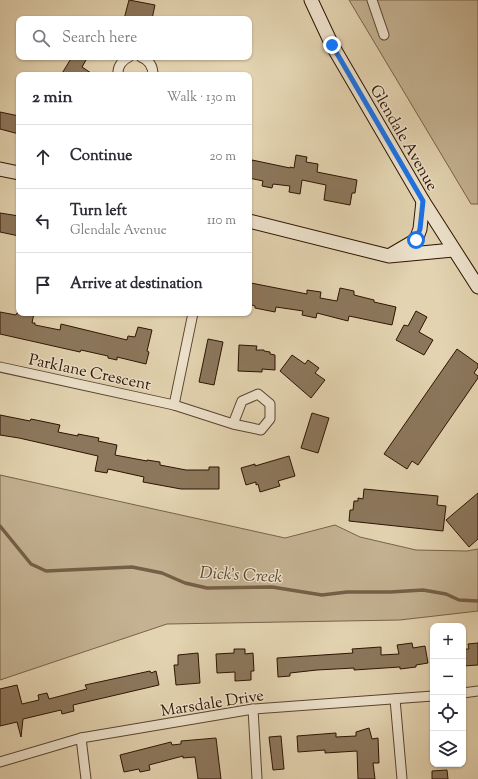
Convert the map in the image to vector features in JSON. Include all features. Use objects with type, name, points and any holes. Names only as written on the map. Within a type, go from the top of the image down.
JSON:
[{"type":"main road","name":"Glendale Avenue","points":[[311,0],[332,45],[423,201],[478,287]]},
{"type":"main road","points":[[0,168],[16,172]]},
{"type":"main road","points":[[389,256],[416,240],[420,229],[423,201]]},
{"type":"main road","points":[[252,222],[389,256],[453,250]]},
{"type":"street","points":[[372,0],[384,35]]},
{"type":"street","points":[[118,72],[119,67],[124,60]]},
{"type":"street","points":[[146,60],[152,67],[153,72]]},
{"type":"street","points":[[174,405],[192,316]]},
{"type":"street","name":"Parklane Crescent","points":[[0,367],[174,405],[233,424],[261,430],[270,419],[270,404],[258,394],[242,401],[233,424]]},
{"type":"street","points":[[466,693],[478,691]]},
{"type":"street","name":"Marsdale Drive","points":[[0,762],[81,738],[253,710],[430,696]]},
{"type":"street","points":[[395,699],[402,779]]},
{"type":"street","points":[[253,710],[257,779]]},
{"type":"street","points":[[81,738],[86,779]]},
{"type":"shaded area","points":[[349,0],[478,0],[478,204],[471,204]]},
{"type":"shaded area","points":[[0,475],[285,538],[335,525],[360,537],[416,550],[467,551],[478,549],[478,611],[400,620],[167,624],[0,680]]},
{"type":"building","points":[[129,0],[155,5],[153,16],[125,16]]},
{"type":"building","points":[[70,60],[86,60],[82,67],[90,72],[63,72]]},
{"type":"building","points":[[0,112],[16,115],[16,133],[0,129]]},
{"type":"building","points":[[296,155],[307,157],[306,162],[318,164],[317,172],[357,180],[355,193],[352,193],[350,205],[324,200],[326,185],[302,180],[300,194],[289,192],[290,186],[273,184],[272,188],[262,186],[263,181],[252,179],[252,160],[294,168]]},
{"type":"building","points":[[0,213],[16,216],[16,235],[0,232]]},
{"type":"building","points":[[252,283],[307,294],[307,290],[321,292],[320,298],[337,301],[340,288],[354,291],[354,295],[374,300],[374,302],[396,307],[392,325],[349,316],[348,321],[317,313],[316,318],[302,315],[303,311],[276,307],[275,312],[255,308],[255,306],[252,305]]},
{"type":"building","points":[[416,311],[427,317],[419,332],[433,340],[424,355],[396,340],[404,325],[408,326]]},
{"type":"building","points":[[0,312],[16,316],[33,316],[32,323],[35,323],[35,325],[60,330],[61,324],[127,340],[128,336],[135,337],[138,327],[152,330],[147,351],[149,352],[146,364],[117,357],[117,360],[108,358],[108,356],[81,350],[80,352],[0,334]]},
{"type":"building","points":[[208,339],[223,342],[214,385],[199,382]]},
{"type":"building","points":[[239,345],[257,346],[256,350],[264,350],[275,355],[275,370],[262,369],[262,372],[238,371]]},
{"type":"building","points":[[457,349],[478,364],[478,367],[474,373],[478,376],[478,378],[418,465],[412,461],[407,469],[384,454]]},
{"type":"building","points":[[292,355],[305,364],[308,360],[319,368],[315,373],[325,380],[311,398],[280,371]]},
{"type":"building","points":[[312,413],[329,418],[318,453],[301,448]]},
{"type":"building","points":[[0,415],[60,425],[58,432],[99,438],[98,441],[117,445],[115,455],[160,462],[160,465],[186,470],[209,470],[209,467],[219,467],[219,489],[181,489],[143,482],[144,477],[108,469],[107,473],[95,471],[98,456],[0,435]]},
{"type":"building","points":[[289,456],[295,476],[278,481],[280,486],[260,492],[256,482],[246,485],[241,468],[255,464],[255,466]]},
{"type":"building","points":[[364,489],[438,496],[437,505],[446,506],[443,531],[349,521],[350,510],[353,510],[354,501],[358,501],[358,498],[363,499]]},
{"type":"building","points":[[478,493],[478,539],[469,547],[446,520]]},
{"type":"building","points":[[412,643],[413,648],[425,646],[428,663],[416,665],[416,667],[400,669],[400,667],[354,670],[354,668],[317,670],[290,673],[290,676],[278,677],[277,658],[353,653],[352,649],[381,647],[381,655],[399,654],[397,645]]},
{"type":"building","points":[[478,643],[478,665],[466,666],[466,649],[469,649],[468,644]]},
{"type":"building","points":[[234,649],[245,649],[245,654],[253,653],[254,671],[251,671],[251,680],[235,681],[235,672],[217,673],[216,654],[234,653]]},
{"type":"building","points":[[198,653],[200,683],[176,685],[174,665],[178,665],[178,655]]},
{"type":"building","points":[[150,671],[151,673],[156,671],[159,685],[73,705],[74,711],[62,714],[61,710],[23,719],[21,737],[17,722],[0,726],[0,689],[17,685],[22,704],[39,700],[38,695],[47,693],[49,699],[87,689],[85,685]]},
{"type":"building","points":[[369,728],[372,739],[378,738],[379,763],[373,763],[375,779],[358,779],[357,751],[325,753],[325,750],[298,752],[297,736],[336,733],[336,737],[356,736],[356,732]]},
{"type":"building","points":[[281,736],[284,769],[273,770],[269,737]]},
{"type":"building","points":[[216,738],[221,779],[198,779],[195,757],[183,758],[183,756],[149,765],[150,770],[140,772],[139,769],[124,772],[120,755],[171,742],[172,745],[181,744],[181,741]]},
{"type":"building","points":[[447,770],[448,779],[432,779],[432,771]]},
{"type":"waterway","name":"Dick's Creek","points":[[0,526],[31,564],[46,571],[132,567],[162,573],[185,583],[207,588],[272,587],[322,595],[347,592],[423,590],[446,594],[459,600],[478,601]]},
{"type":"route","points":[[332,45],[423,201],[420,229],[416,240]]}]
